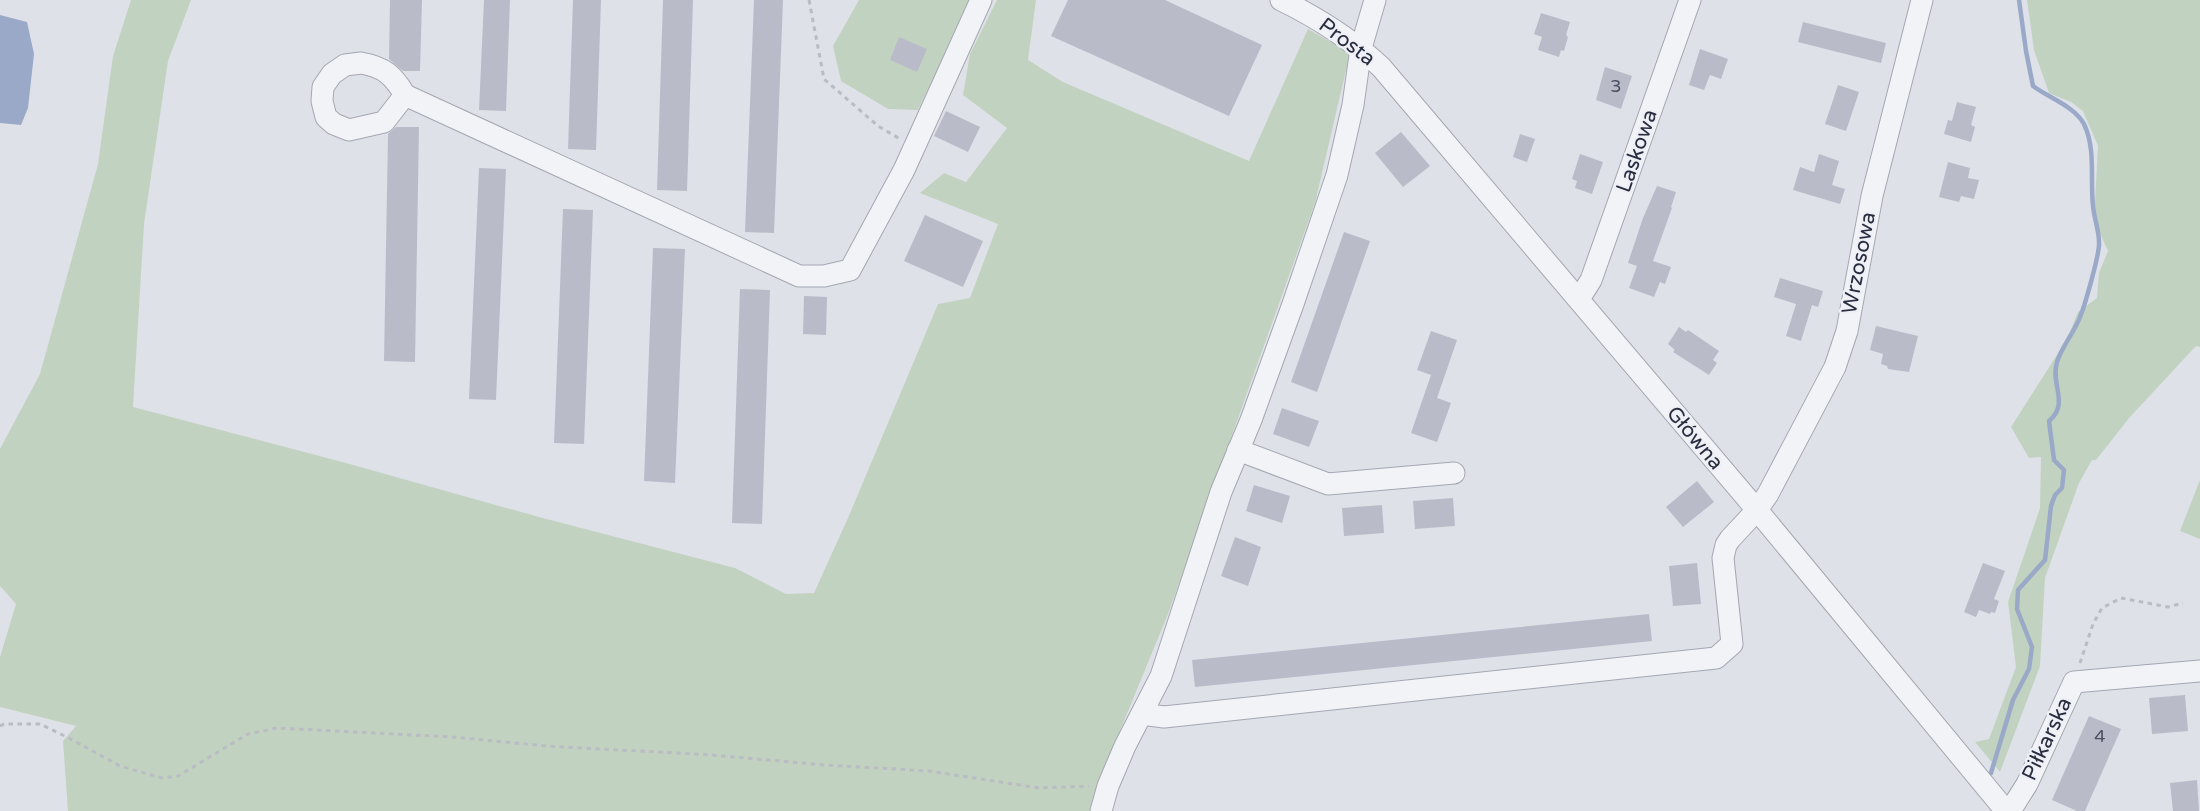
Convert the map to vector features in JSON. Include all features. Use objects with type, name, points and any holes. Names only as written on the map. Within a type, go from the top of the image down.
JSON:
[{"type":"street","points":[[405,95],[799,276],[824,276],[850,270],[914,147],[981,0]]},
{"type":"street","name":"Prosta","points":[[1281,0],[1321,20],[1361,48],[1381,67]]},
{"type":"street","points":[[1101,811],[1108,786],[1125,746],[1161,676],[1221,492],[1293,304],[1343,156],[1361,48],[1375,0]]},
{"type":"street","name":"Laskowa","points":[[1579,300],[1592,280],[1690,0]]},
{"type":"street","name":"Wrzosowa","points":[[1142,714],[1164,717],[1716,658],[1732,644],[1723,558],[1726,545],[1768,494],[1838,358],[1846,331],[1872,196],[1922,0]]},
{"type":"street","name":"Główna","points":[[1381,67],[1757,510],[2008,811]]},
{"type":"street","points":[[1238,450],[1328,484],[1454,473]]},
{"type":"street","name":"Piłkarska","points":[[2008,811],[2026,784],[2074,682],[2200,671]]},
{"type":"path","points":[[809,0],[824,79],[878,126],[914,147]]},
{"type":"path","points":[[2074,682],[2093,624],[2102,608],[2121,598],[2168,607],[2183,603]]},
{"type":"path","points":[[0,726],[4,723],[40,724],[120,766],[162,778],[178,776],[248,734],[277,728],[452,737],[547,746],[929,771],[1040,788],[1108,786]]},
{"type":"green space","points":[[131,0],[191,0],[168,61],[144,224],[133,407],[735,568],[786,594],[814,593],[938,304],[970,298],[998,224],[920,193],[944,173],[966,182],[1007,128],[963,95],[970,54],[997,0],[1036,0],[1028,60],[1063,82],[1249,161],[1308,29],[1350,53],[1315,203],[1168,614],[1103,772],[1093,811],[68,811],[63,741],[76,726],[0,707],[0,657],[16,604],[0,586],[0,449],[40,374],[98,164],[113,56]]},
{"type":"green space","points":[[859,0],[971,0],[918,110],[888,109],[841,81],[833,46]]},
{"type":"green space","points":[[2027,0],[2200,0],[2200,347],[2196,346],[2130,417],[2096,460],[2092,460],[2079,483],[2045,578],[2040,666],[2000,772],[1975,742],[1989,739],[2016,667],[2008,602],[2040,508],[2041,457],[2029,458],[2011,427],[2067,339],[2078,312],[2097,298],[2099,273],[2108,251],[2094,220],[2098,146],[2083,111],[2071,102],[2049,93],[2034,50]]},
{"type":"green space","points":[[2200,480],[2200,539],[2180,531]]},
{"type":"water","points":[[0,15],[27,22],[34,54],[28,108],[21,125],[0,123]]},
{"type":"building","points":[[390,0],[422,0],[420,71],[403,71],[389,59]]},
{"type":"building","points":[[484,0],[510,0],[506,111],[479,110]]},
{"type":"building","points":[[573,0],[601,0],[596,150],[568,149]]},
{"type":"building","points":[[663,0],[693,0],[687,191],[657,190]]},
{"type":"building","points":[[754,0],[783,0],[774,233],[745,232]]},
{"type":"building","points":[[1068,0],[1165,0],[1262,45],[1229,116],[1051,36]]},
{"type":"building","points":[[1541,13],[1570,22],[1564,51],[1561,50],[1559,57],[1538,50],[1542,37],[1534,34]]},
{"type":"building","points":[[1803,22],[1886,43],[1881,63],[1798,42]]},
{"type":"building","points":[[899,37],[927,49],[917,72],[890,60]]},
{"type":"building","points":[[1700,49],[1728,59],[1721,79],[1710,75],[1704,90],[1689,85]]},
{"type":"building","points":[[1605,67],[1632,76],[1621,109],[1596,100]]},
{"type":"building","points":[[1838,85],[1859,92],[1846,131],[1825,124]]},
{"type":"building","points":[[1957,102],[1976,107],[1971,125],[1975,127],[1971,142],[1944,134],[1948,120],[1952,121]]},
{"type":"building","points":[[946,111],[980,127],[968,152],[934,136]]},
{"type":"building","points":[[396,127],[419,127],[415,362],[384,361],[388,134]]},
{"type":"building","points":[[1401,132],[1430,166],[1403,187],[1375,153]]},
{"type":"building","points":[[1520,134],[1535,139],[1527,162],[1513,157]]},
{"type":"building","points":[[1580,154],[1603,162],[1592,194],[1575,188],[1577,181],[1572,179]]},
{"type":"building","points":[[1819,154],[1839,161],[1832,185],[1845,189],[1840,204],[1793,190],[1800,167],[1814,172]]},
{"type":"building","points":[[1948,162],[1970,168],[1968,178],[1979,180],[1974,199],[1961,196],[1959,202],[1939,197]]},
{"type":"building","points":[[479,168],[506,169],[496,400],[469,399]]},
{"type":"building","points":[[1657,186],[1676,192],[1653,261],[1671,267],[1665,284],[1660,282],[1654,297],[1629,288],[1637,266],[1628,263],[1643,218]]},
{"type":"building","points":[[563,209],[593,210],[584,444],[554,443]]},
{"type":"building","points":[[925,215],[983,241],[963,287],[904,261]]},
{"type":"building","points":[[1344,232],[1370,241],[1317,392],[1291,382]]},
{"type":"building","points":[[653,248],[685,249],[675,483],[644,481]]},
{"type":"building","points":[[1780,278],[1823,291],[1818,307],[1812,305],[1801,341],[1786,336],[1796,304],[1774,297]]},
{"type":"building","points":[[740,289],[770,290],[762,524],[732,523]]},
{"type":"building","points":[[804,296],[827,297],[826,335],[803,334]]},
{"type":"building","points":[[1876,326],[1918,336],[1909,372],[1888,369],[1887,366],[1881,364],[1883,354],[1870,350]]},
{"type":"building","points":[[1679,327],[1686,332],[1688,330],[1719,351],[1713,360],[1717,363],[1709,375],[1673,352],[1675,350],[1668,344]]},
{"type":"building","points":[[1431,331],[1457,340],[1437,398],[1451,403],[1437,442],[1411,433],[1431,375],[1417,370]]},
{"type":"building","points":[[1282,408],[1319,421],[1309,447],[1273,434]]},
{"type":"building","points":[[1697,481],[1714,502],[1683,527],[1666,507]]},
{"type":"building","points":[[1254,485],[1290,496],[1282,523],[1246,511]]},
{"type":"building","points":[[1453,498],[1455,526],[1415,529],[1413,501]]},
{"type":"building","points":[[1382,505],[1384,533],[1344,536],[1342,508]]},
{"type":"building","points":[[1235,537],[1261,547],[1248,586],[1221,576]]},
{"type":"building","points":[[1697,563],[1701,604],[1673,606],[1669,566]]},
{"type":"building","points":[[1983,563],[2005,571],[1994,599],[1999,601],[1995,613],[1990,614],[1979,610],[1976,617],[1964,612]]},
{"type":"building","points":[[1649,614],[1652,641],[1195,687],[1192,660]]},
{"type":"building","points":[[2185,695],[2188,731],[2152,734],[2149,698]]},
{"type":"building","points":[[2089,716],[2121,729],[2085,811],[2077,811],[2052,800]]},
{"type":"building","points":[[2197,780],[2199,811],[2173,811],[2170,783]]},
{"type":"waterway","points":[[1991,773],[2013,700],[2029,669],[2032,647],[2017,609],[2018,590],[2045,560],[2051,506],[2055,495],[2062,488],[2064,470],[2054,460],[2049,421],[2055,414],[2059,400],[2056,378],[2057,362],[2082,311],[2099,248],[2093,206],[2088,134],[2084,124],[2074,112],[2033,86],[2019,0]]}]
